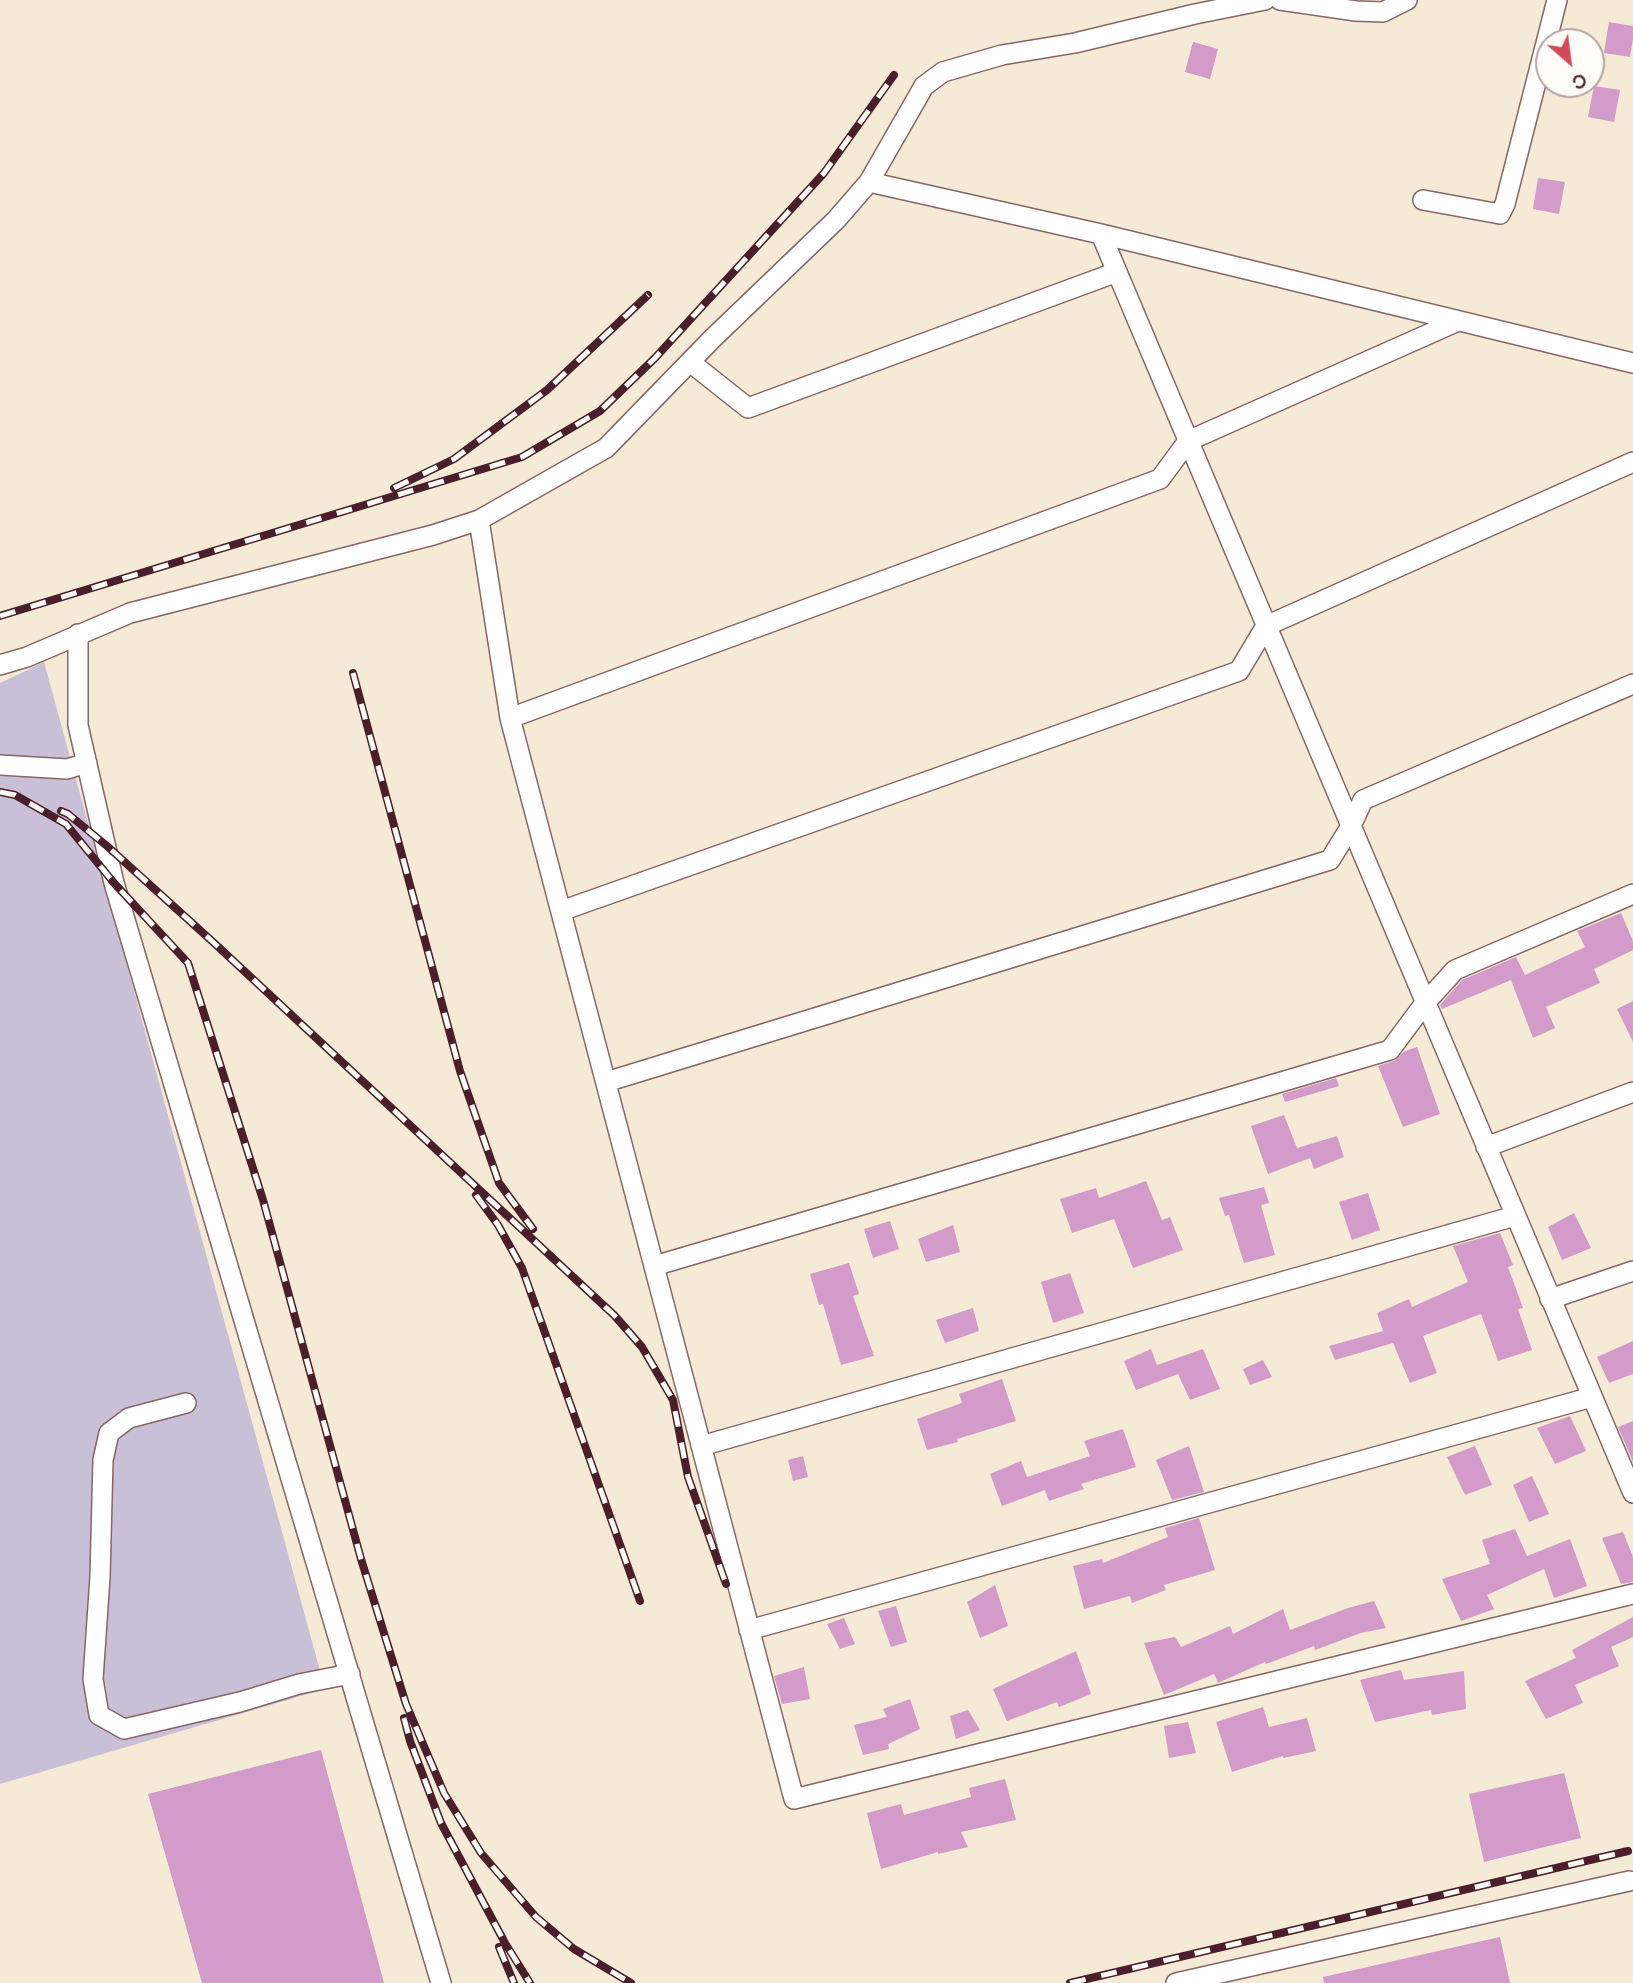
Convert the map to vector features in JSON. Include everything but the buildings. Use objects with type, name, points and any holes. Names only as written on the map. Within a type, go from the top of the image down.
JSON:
[{"type":"street","points":[[0,665],[27,657],[130,613],[432,535],[479,520],[606,449],[690,362],[836,220],[869,182],[924,86],[943,72],[1002,55],[1075,43],[1265,0]]},
{"type":"street","points":[[1280,0],[1382,12],[1407,0]]},
{"type":"street","points":[[1423,200],[1500,214],[1505,204],[1557,0]]},
{"type":"street","points":[[869,182],[1101,234],[1633,363]]},
{"type":"street","points":[[1101,234],[1592,1397],[1629,1470],[1633,1493]]},
{"type":"street","points":[[690,362],[748,408],[1117,272]]},
{"type":"street","points":[[510,718],[1160,479],[1188,441],[1458,320]]},
{"type":"street","points":[[561,911],[1239,671],[1266,626],[1633,462]]},
{"type":"street","points":[[479,520],[510,718],[794,1799],[1633,1594]]},
{"type":"street","points":[[78,634],[78,724],[114,883],[441,1983]]},
{"type":"street","points":[[606,1082],[1330,860],[1363,800],[1633,684]]},
{"type":"street","points":[[0,765],[67,769],[87,763]]},
{"type":"street","points":[[654,1266],[1390,1050],[1455,970],[1633,894]]},
{"type":"street","points":[[1486,1147],[1633,1092]]},
{"type":"street","points":[[701,1446],[1515,1216]]},
{"type":"street","points":[[1550,1298],[1633,1271]]},
{"type":"street","points":[[749,1630],[1592,1397]]},
{"type":"street","points":[[186,1403],[129,1418],[109,1433],[103,1460],[100,1577],[93,1679],[99,1715],[124,1729],[170,1720],[350,1674]]},
{"type":"street","points":[[1176,1983],[1629,1881]]},
{"type":"shaded area","points":[[44,662],[325,1689],[0,1784],[0,683]]},
{"type":"railway","points":[[0,616],[522,457],[600,411],[655,358],[824,173],[894,75]]},
{"type":"railway","points":[[394,488],[454,459],[547,390],[648,295]]},
{"type":"railway","points":[[353,673],[460,1071],[499,1183],[533,1229]]},
{"type":"railway","points":[[0,792],[15,795],[66,824],[114,883],[188,963],[263,1200],[361,1559],[406,1704],[444,1793],[481,1853],[536,1917],[574,1949],[631,1983]]},
{"type":"railway","points":[[61,811],[107,846],[213,942],[614,1315],[642,1347],[673,1400],[688,1477],[726,1584]]},
{"type":"railway","points":[[476,1195],[498,1225],[522,1268],[640,1601]]},
{"type":"railway","points":[[404,1718],[441,1823],[505,1943],[530,1983]]},
{"type":"railway","points":[[1070,1983],[1628,1851]]},
{"type":"railway","points":[[499,1947],[514,1983]]}]
